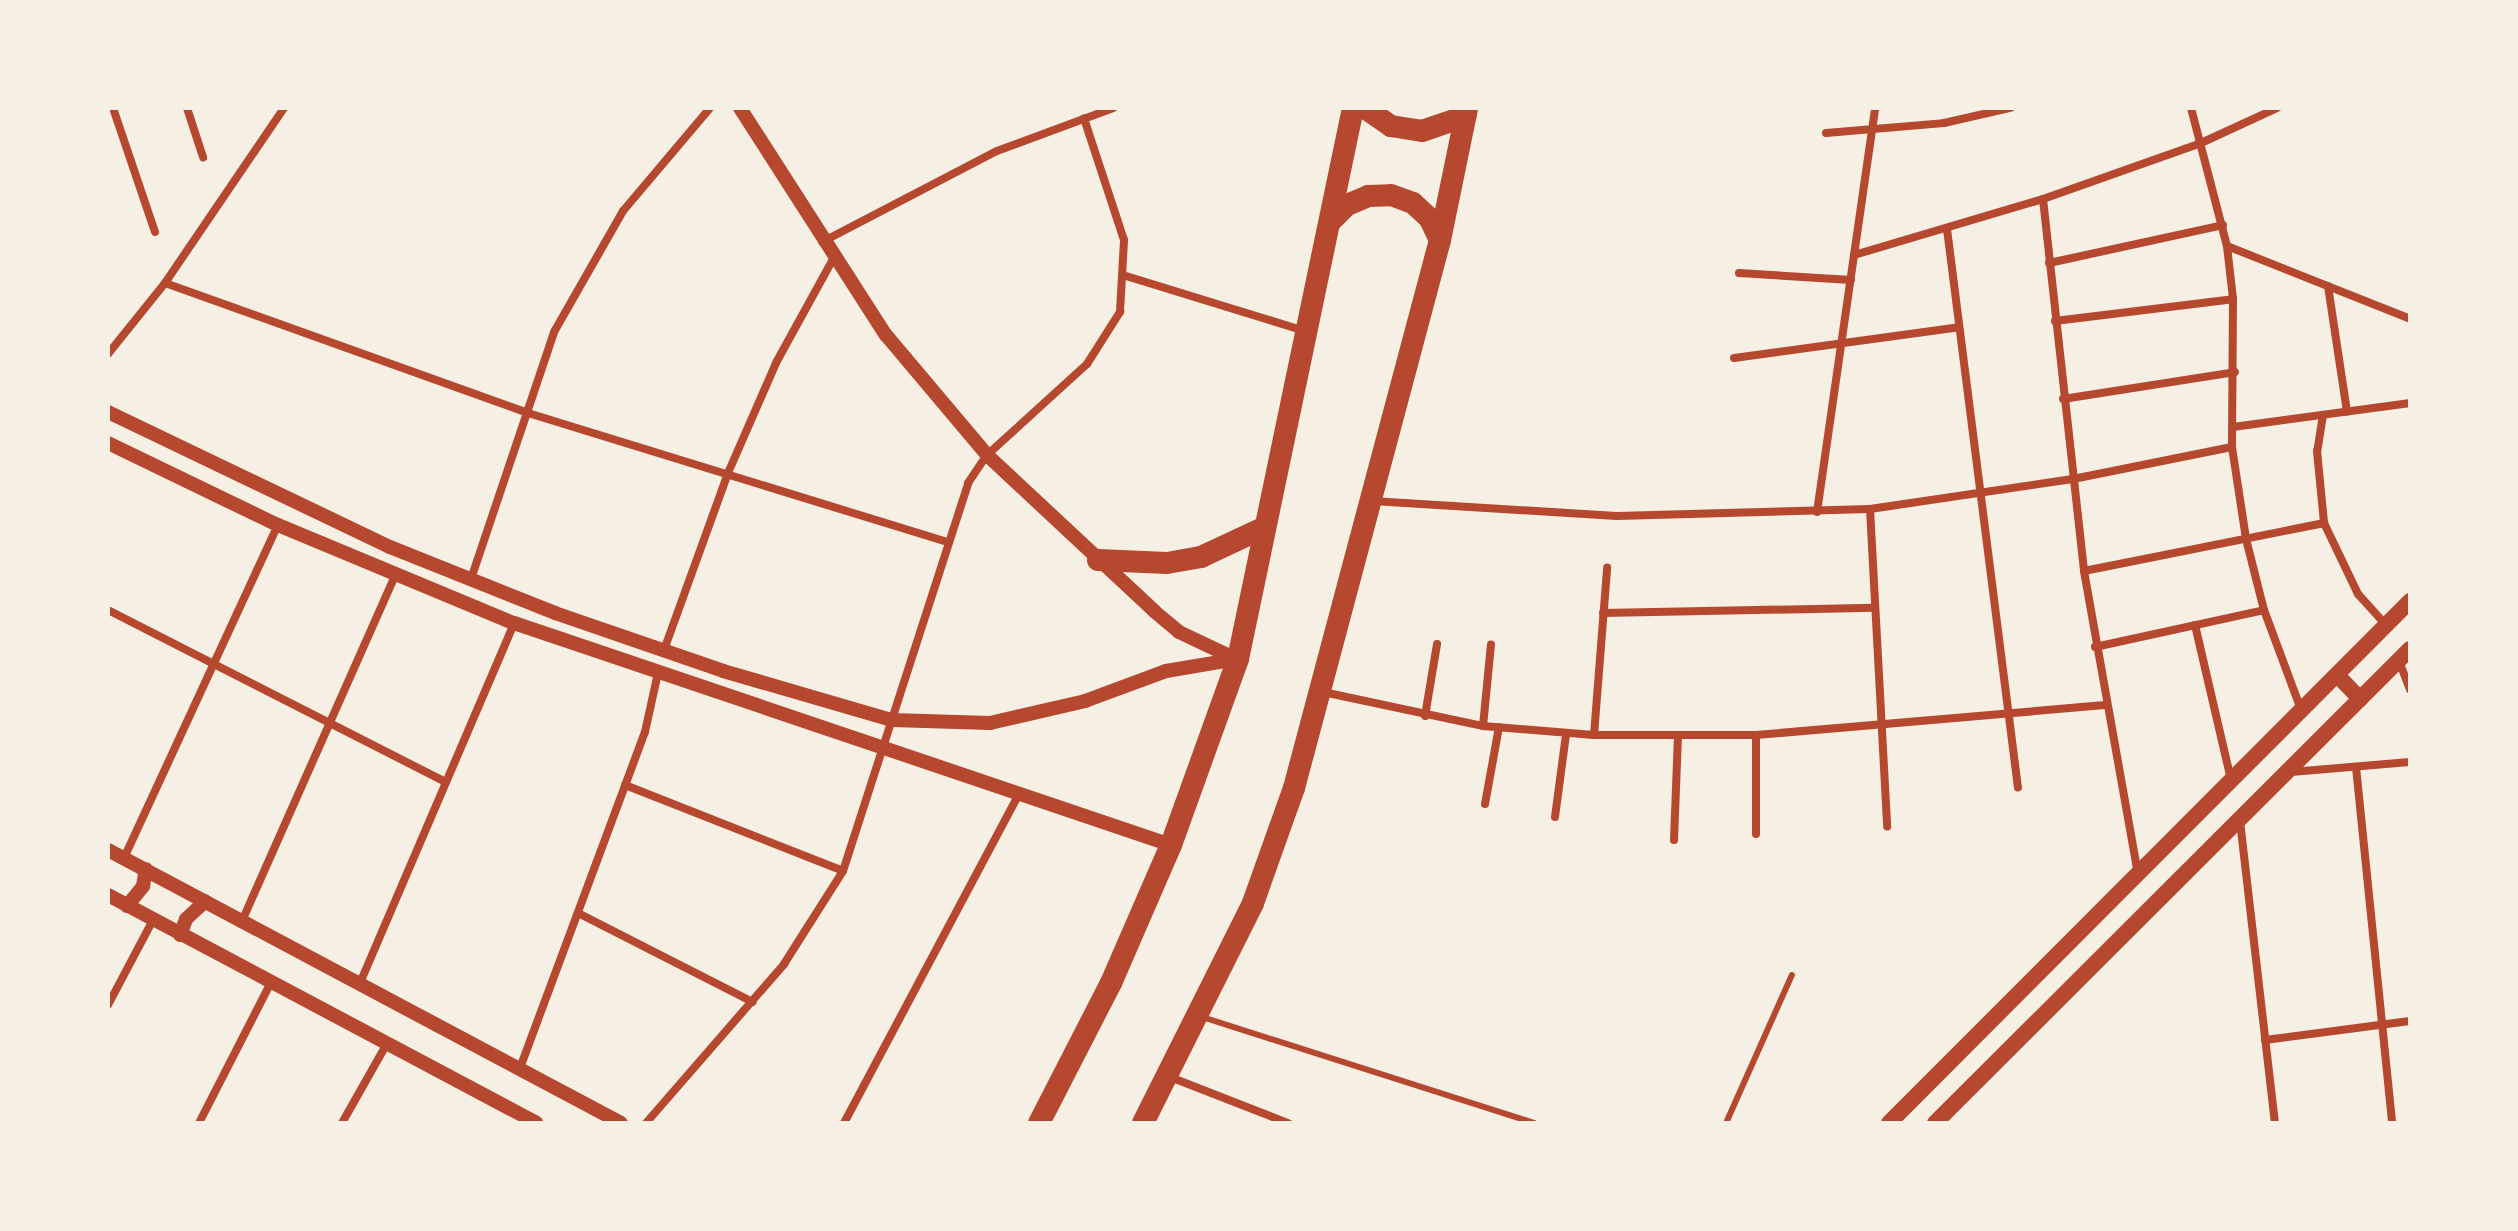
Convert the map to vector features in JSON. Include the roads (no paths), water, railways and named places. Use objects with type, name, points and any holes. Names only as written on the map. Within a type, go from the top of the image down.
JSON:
[{"type":"highway","points":[[1039,1123],[1111,983],[1171,845],[1238,659],[1353,108]]},
{"type":"highway","points":[[1365,108],[1391,126],[1422,131],[1466,112]]},
{"type":"highway","points":[[1143,1123],[1253,903],[1323,692],[1440,240],[1466,112]]},
{"type":"highway","points":[[1330,222],[1347,205],[1368,196],[1391,195],[1413,203],[1430,219],[1440,240]]},
{"type":"highway","points":[[1098,560],[1132,564],[1190,559],[1263,528]]},
{"type":"main road","points":[[1889,1123],[2139,878],[2410,601]]},
{"type":"main road","points":[[1935,1123],[2404,654]]},
{"type":"main road","points":[[2338,676],[2360,699]]},
{"type":"street","points":[[113,108],[155,232]]},
{"type":"street","points":[[187,108],[203,157]]},
{"type":"street","points":[[108,354],[165,283],[284,108]]},
{"type":"street","points":[[471,579],[554,332],[616,223],[710,108]]},
{"type":"street","points":[[740,108],[822,242],[886,335],[987,455],[1179,632],[1238,659]]},
{"type":"street","points":[[822,242],[997,151],[1113,108]]},
{"type":"street","points":[[1817,512],[1875,108]]},
{"type":"street","points":[[1826,133],[1944,123],[2010,108]]},
{"type":"street","points":[[2191,108],[2227,246],[2233,299],[2235,372],[2232,447],[2246,539],[2264,610],[2302,712]]},
{"type":"street","points":[[1854,255],[2043,199],[2201,143],[2277,108]]},
{"type":"street","points":[[646,1123],[784,964],[843,871],[886,747],[947,542],[968,483],[987,455],[1087,364],[1120,312],[1126,276],[1124,240],[1084,118]]},
{"type":"street","points":[[2043,199],[2084,571],[2105,705],[2139,878]]},
{"type":"street","points":[[2049,263],[2223,225]]},
{"type":"street","points":[[1947,229],[2018,788]]},
{"type":"street","points":[[2227,246],[2410,319]]},
{"type":"street","points":[[664,650],[728,473],[777,361],[833,259]]},
{"type":"street","points":[[1739,273],[1851,280]]},
{"type":"street","points":[[1126,276],[1305,331]]},
{"type":"street","points":[[165,283],[528,413],[947,542]]},
{"type":"street","points":[[2328,286],[2347,412]]},
{"type":"street","points":[[2055,321],[2233,299]]},
{"type":"street","points":[[1734,358],[1841,346],[1959,327]]},
{"type":"street","points":[[2063,399],[2235,372]]},
{"type":"street","points":[[2233,427],[2410,403]]},
{"type":"street","points":[[108,412],[229,474],[471,579],[664,650],[892,720],[937,725],[990,723],[1085,701],[1166,671],[1238,659]]},
{"type":"street","points":[[2323,415],[2317,451],[2324,523],[2358,594],[2386,625]]},
{"type":"street","points":[[108,443],[278,525],[514,623],[1020,791],[1171,845]]},
{"type":"street","points":[[1371,501],[1617,516],[1870,509],[1980,495],[2232,447]]},
{"type":"street","points":[[1870,509],[1887,827]]},
{"type":"street","points":[[2084,571],[2324,523]]},
{"type":"street","points":[[124,858],[216,665],[278,525]]},
{"type":"street","points":[[1594,735],[1607,568]]},
{"type":"street","points":[[242,921],[395,576]]},
{"type":"street","points":[[1603,613],[1875,608]]},
{"type":"street","points":[[108,610],[444,781]]},
{"type":"street","points":[[2095,647],[2264,610]]},
{"type":"street","points":[[360,983],[514,623]]},
{"type":"street","points":[[2195,625],[2232,784]]},
{"type":"street","points":[[1425,716],[1437,644]]},
{"type":"street","points":[[1483,726],[1491,644]]},
{"type":"street","points":[[2404,654],[2410,690]]},
{"type":"street","points":[[520,1068],[645,732],[658,673]]},
{"type":"street","points":[[1323,692],[1425,716],[1566,735],[1756,735],[2105,705]]},
{"type":"street","points":[[1485,804],[1499,727]]},
{"type":"street","points":[[1555,817],[1566,735]]},
{"type":"street","points":[[1756,735],[1756,834]]},
{"type":"street","points":[[1674,840],[1678,736]]},
{"type":"street","points":[[2284,772],[2410,762]]},
{"type":"street","points":[[2356,767],[2392,1123]]},
{"type":"street","points":[[625,785],[843,871]]},
{"type":"street","points":[[844,1123],[1020,791]]},
{"type":"street","points":[[2239,816],[2275,1123]]},
{"type":"street","points":[[108,850],[621,1123]]},
{"type":"street","points":[[127,906],[143,886],[146,869]]},
{"type":"street","points":[[108,895],[385,1047],[536,1123]]},
{"type":"street","points":[[180,935],[186,919],[205,901]]},
{"type":"street","points":[[578,913],[753,1002]]},
{"type":"street","points":[[108,1005],[153,920]]},
{"type":"street","points":[[199,1123],[270,984]]},
{"type":"street","points":[[2265,1040],[2410,1021]]},
{"type":"street","points":[[342,1123],[385,1047]]},
{"type":"street","points":[[1168,1076],[1288,1123]]},
{"type":"lane","points":[[1726,1123],[1792,975]]},
{"type":"lane","points":[[1199,1016],[1534,1123]]}]
